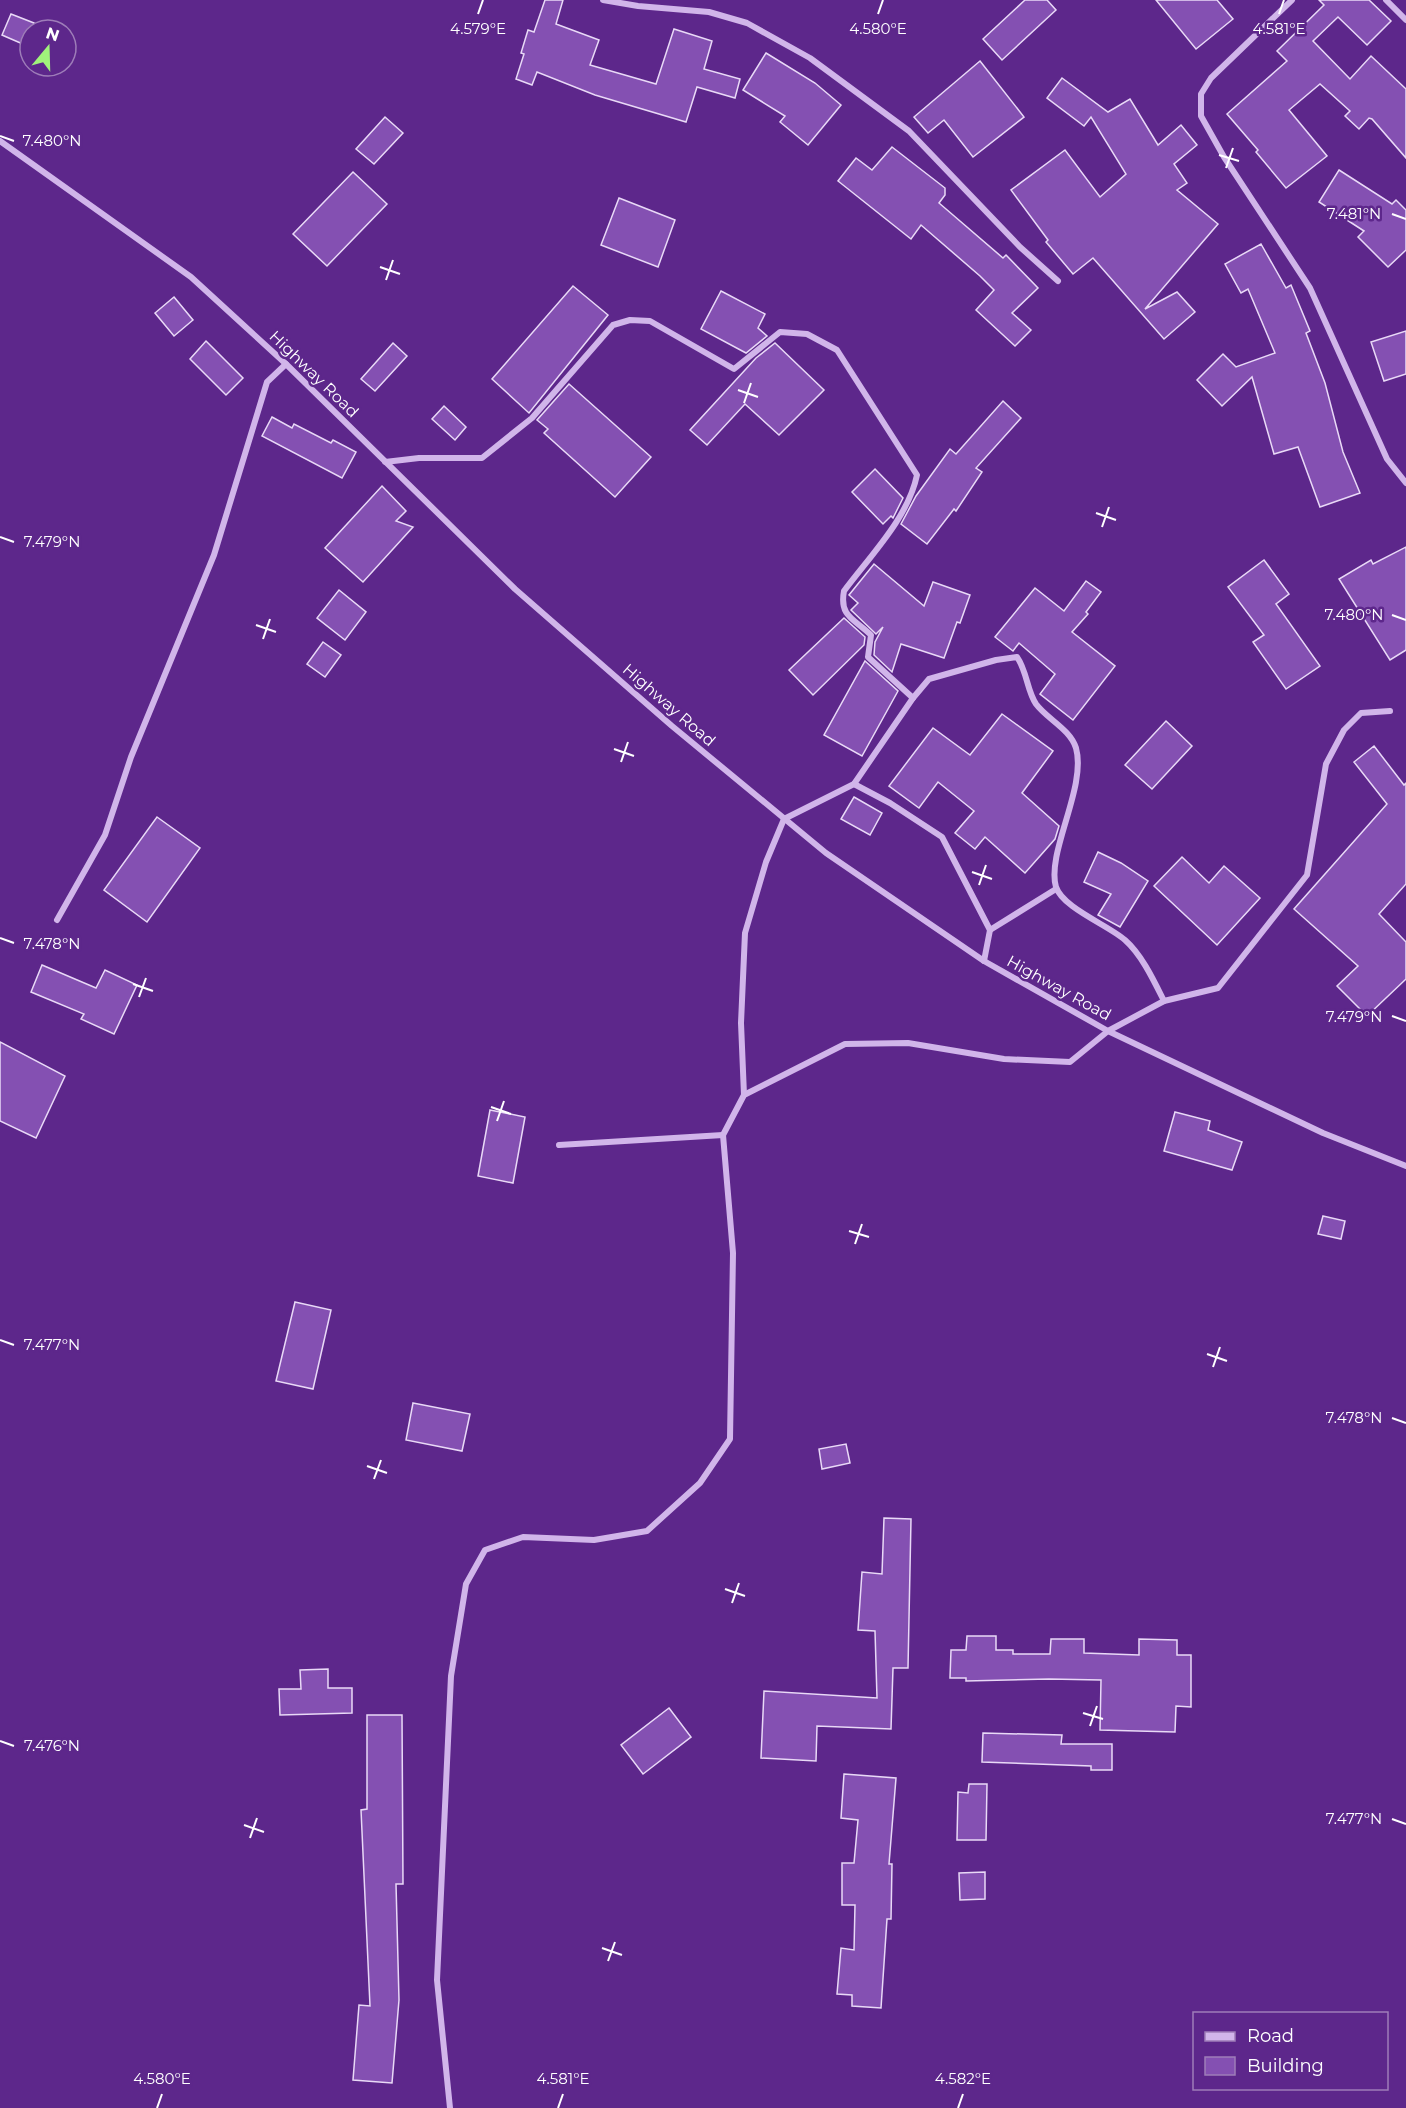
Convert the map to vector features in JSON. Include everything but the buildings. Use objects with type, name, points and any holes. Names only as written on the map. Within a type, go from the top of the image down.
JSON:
[{"type":"street","points":[[603,0],[638,6],[709,12],[747,23],[810,58],[909,131],[1020,247],[1058,281]]},
{"type":"street","points":[[1292,0],[1211,78],[1201,94],[1201,116],[1224,157],[1310,288],[1387,459],[1406,483]]},
{"type":"street","points":[[1386,0],[1406,20]]},
{"type":"street","name":"Highway Road","points":[[0,141],[190,277],[286,364],[515,589],[672,726],[826,853],[984,961],[1108,1031],[1323,1133],[1406,1166]]},
{"type":"street","points":[[385,462],[420,458],[482,458],[532,418],[613,326],[630,320],[650,321],[734,369],[780,332],[807,334],[837,350],[917,475],[914,493],[892,528],[844,591],[842,602],[844,613],[872,635],[868,657],[913,698]]},
{"type":"street","points":[[57,920],[105,835],[131,757],[214,555],[267,382],[286,364]]},
{"type":"street","points":[[450,2108],[437,1980],[452,1676],[466,1584],[485,1550],[523,1537],[594,1540],[647,1531],[700,1483],[730,1439],[733,1253],[723,1135],[744,1095],[741,1023],[745,933],[766,862],[784,819],[854,784],[929,678],[996,660],[1017,657],[1023,666],[1035,703],[1062,728],[1076,747],[1077,774],[1055,871],[1056,889],[1070,903],[1125,940],[1153,979],[1164,1001]]},
{"type":"street","points":[[744,1095],[845,1044],[908,1043],[1004,1059],[1070,1062],[1108,1031],[1164,1001],[1218,988],[1307,875],[1326,764],[1344,730],[1361,713],[1390,711]]},
{"type":"street","points":[[854,784],[890,802],[942,837],[990,930],[984,961]]},
{"type":"street","points":[[990,930],[1056,889]]},
{"type":"street","points":[[559,1145],[723,1135]]}]
